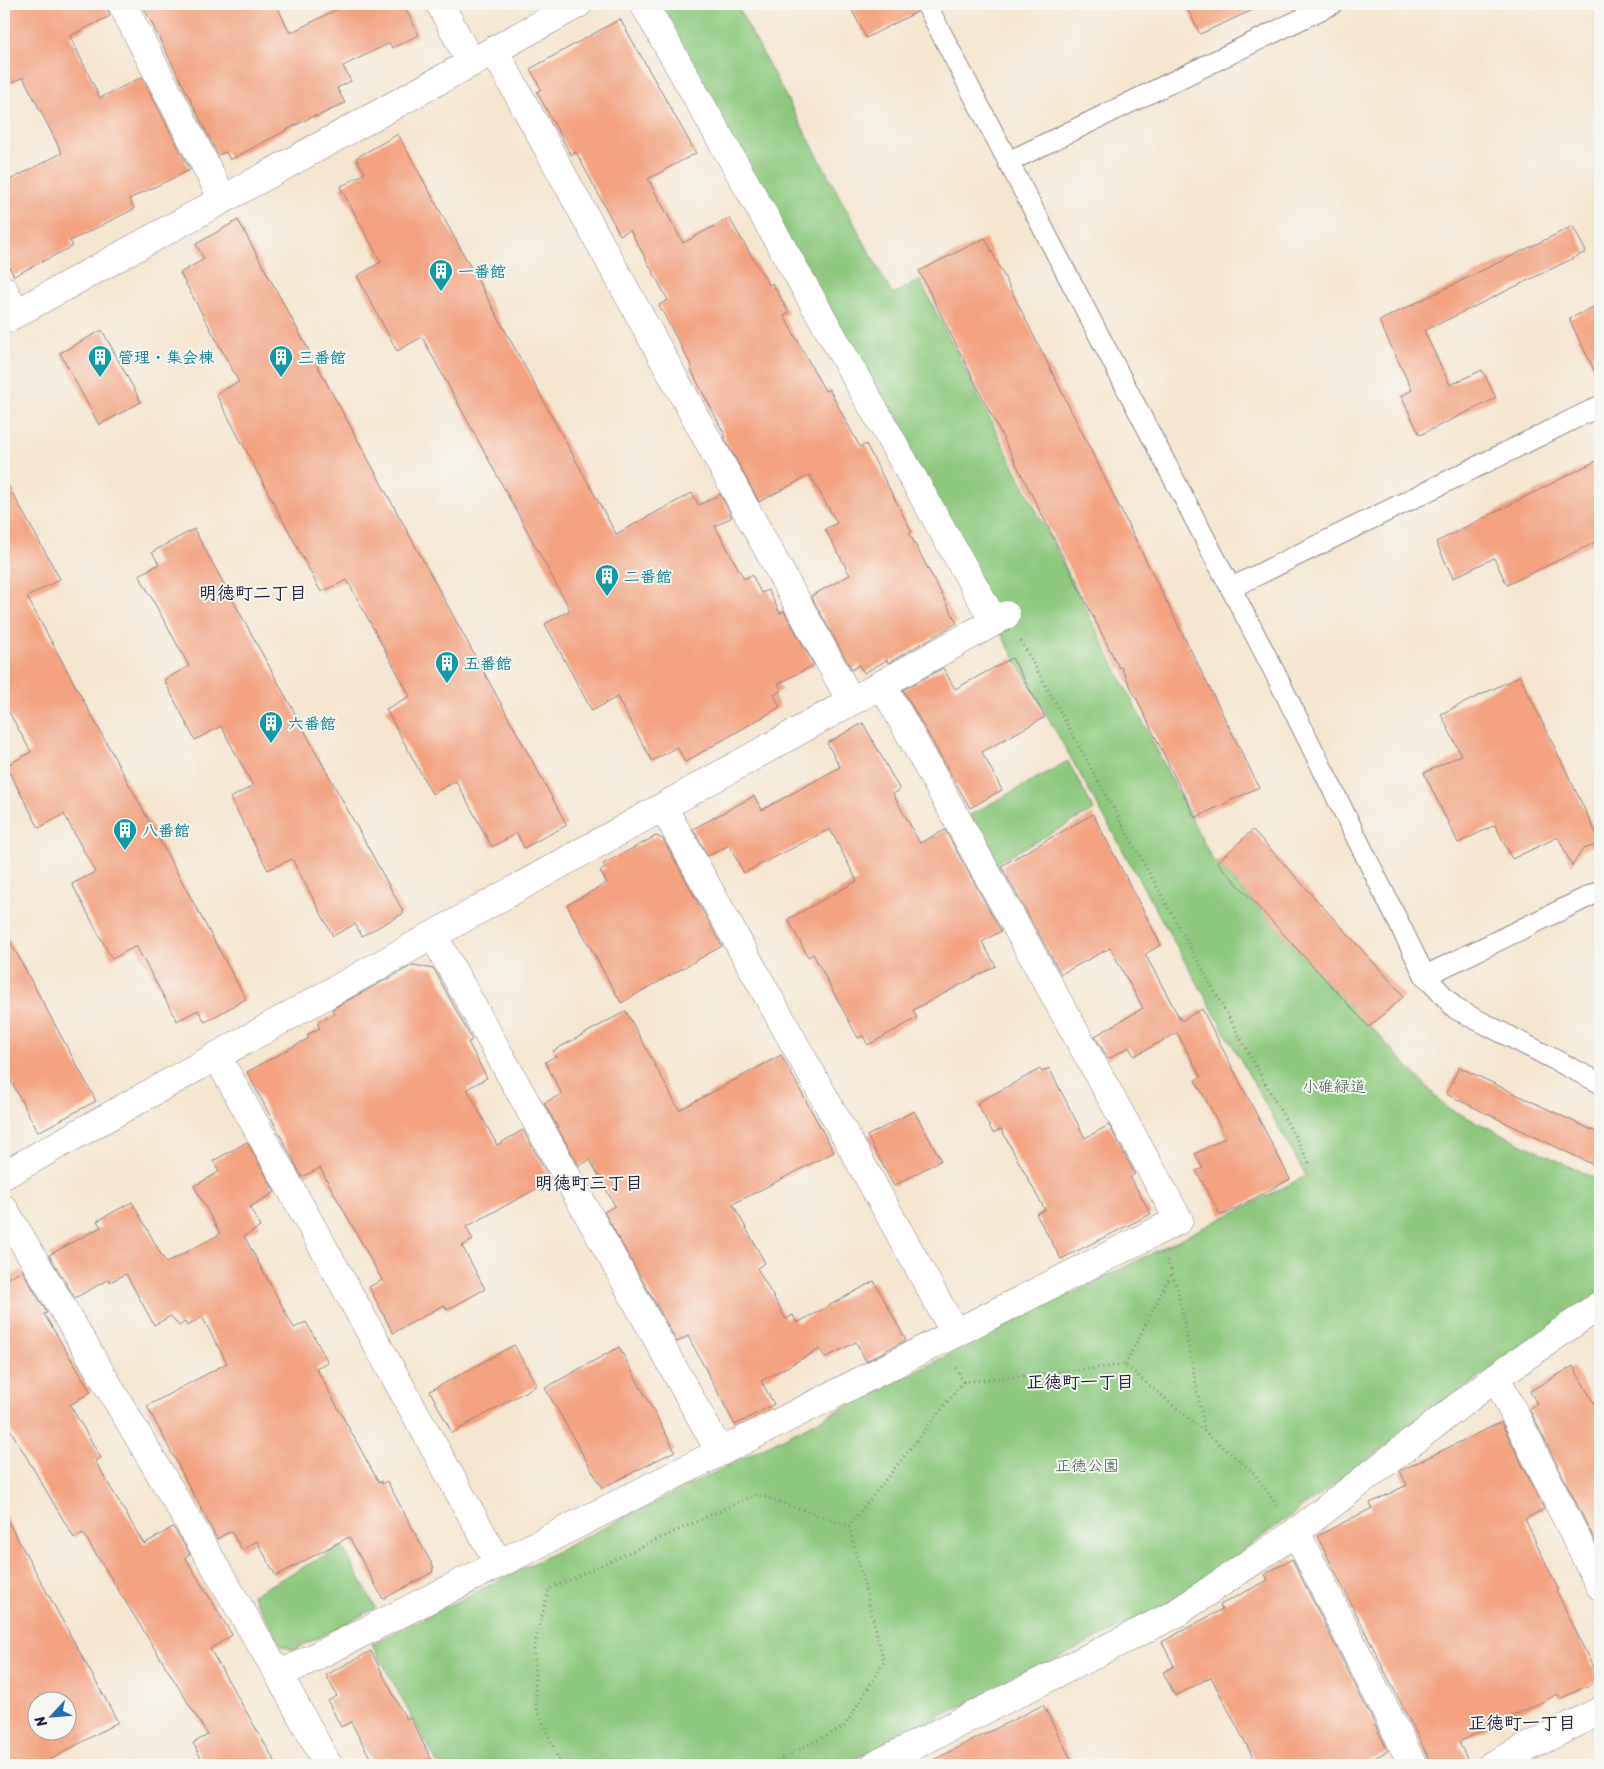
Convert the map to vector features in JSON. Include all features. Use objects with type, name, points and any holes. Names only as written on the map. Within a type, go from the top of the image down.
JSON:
[{"type":"street","points":[[122,4],[223,199]]},
{"type":"street","points":[[440,4],[471,62]]},
{"type":"street","points":[[8,308],[223,199],[578,4]]},
{"type":"street","points":[[4,1176],[1000,618],[644,4]]},
{"type":"street","points":[[494,50],[851,701]]},
{"type":"street","points":[[279,1675],[1178,1220],[882,684]]},
{"type":"street","points":[[663,807],[949,1336]]},
{"type":"street","points":[[433,935],[720,1452]]},
{"type":"street","points":[[217,1056],[499,1564]]},
{"type":"street","points":[[4,1209],[279,1675],[328,1765]]},
{"type":"street","points":[[875,1765],[1176,1614],[1296,1532],[1496,1377],[1600,1305]]},
{"type":"street","points":[[1496,1377],[1600,1586]]},
{"type":"street","points":[[1296,1532],[1414,1765]]},
{"type":"street","points":[[1492,1765],[1600,1711]]},
{"type":"lane","points":[[926,4],[1273,669],[1425,976],[1456,1009],[1600,1083]]},
{"type":"lane","points":[[1008,162],[1332,4]]},
{"type":"lane","points":[[1231,588],[1600,406]]},
{"type":"lane","points":[[1425,976],[1600,892]]},
{"type":"path","points":[[1156,1232],[1178,1290],[1205,1432]]},
{"type":"path","points":[[1124,1365],[1172,1274]]},
{"type":"path","points":[[949,1336],[963,1382]]},
{"type":"path","points":[[849,1526],[963,1382],[1124,1365],[1254,1473],[1296,1532]]},
{"type":"path","points":[[560,1765],[536,1706],[534,1647],[550,1589],[757,1494],[849,1526]]},
{"type":"path","points":[[768,1765],[844,1727],[884,1662],[849,1526]]},
{"type":"green space","name":"正徳公園","points":[[651,4],[736,4],[892,294],[920,280],[1211,857],[1447,1108],[1600,1181],[1600,1290],[1175,1600],[843,1765],[438,1765],[372,1644],[1306,1176],[987,609]]},
{"type":"green space","points":[[1068,761],[1094,810],[996,863],[970,815]]},
{"type":"green space","points":[[342,1546],[376,1608],[294,1650],[282,1646],[252,1595]]},
{"type":"building","points":[[4,4],[106,4],[110,16],[70,36],[100,98],[142,77],[190,170],[129,199],[134,209],[70,241],[73,246],[14,276],[4,257],[4,183],[62,153],[23,77],[4,87]]},
{"type":"building","points":[[142,4],[276,4],[290,33],[348,4],[403,4],[419,35],[392,48],[390,43],[343,66],[351,81],[337,88],[345,103],[316,117],[315,115],[230,160],[226,152],[218,155]]},
{"type":"building","points":[[849,4],[914,4],[917,12],[866,38]]},
{"type":"building","points":[[1185,4],[1266,4],[1200,34]]},
{"type":"building","points":[[620,19],[696,153],[648,179],[683,243],[729,218],[769,285],[772,283],[789,313],[784,316],[825,391],[829,389],[860,447],[866,444],[912,532],[909,533],[957,623],[888,663],[887,660],[864,673],[859,665],[852,670],[811,596],[850,575],[825,529],[837,523],[810,475],[759,502],[724,437],[726,437],[690,368],[692,367],[659,305],[668,300],[630,230],[620,235],[576,152],[571,155],[537,92],[541,89],[530,69]]},
{"type":"building","points":[[398,134],[616,534],[692,493],[699,505],[720,494],[732,517],[715,526],[744,579],[752,575],[761,593],[768,590],[780,613],[784,611],[814,665],[778,684],[782,690],[774,695],[780,707],[685,762],[677,747],[652,761],[617,697],[592,711],[545,624],[570,610],[422,337],[397,351],[357,276],[381,262],[340,187],[365,173],[356,158]]},
{"type":"building","points":[[238,220],[567,825],[524,848],[517,833],[492,847],[456,781],[432,794],[386,709],[410,696],[347,580],[321,592],[216,394],[239,382],[180,273],[204,259],[196,244]]},
{"type":"building","points":[[1573,226],[1586,252],[1424,331],[1450,385],[1482,370],[1496,398],[1420,435],[1401,396],[1412,390],[1379,321]]},
{"type":"building","points":[[985,238],[1259,787],[1195,818],[1121,667],[1119,668],[919,271]]},
{"type":"building","points":[[1600,304],[1600,382],[1569,319]]},
{"type":"building","name":"管理・集会棟","points":[[102,330],[141,402],[99,425],[60,353]]},
{"type":"building","points":[[1600,459],[1600,540],[1507,585],[1494,558],[1453,578],[1436,542]]},
{"type":"building","name":"八番館","points":[[4,478],[60,579],[27,597],[246,999],[205,1022],[198,1010],[177,1021],[136,946],[112,959],[72,884],[95,872],[64,814],[39,828],[6,766],[31,752],[4,703]]},
{"type":"building","name":"六番館","points":[[194,529],[404,913],[362,936],[355,924],[333,936],[292,859],[268,870],[230,798],[253,786],[221,726],[195,740],[164,680],[189,666],[139,575],[159,564],[152,552]]},
{"type":"building","points":[[1012,658],[1045,717],[982,752],[1002,790],[970,808],[903,690],[943,668],[955,689]]},
{"type":"building","points":[[1520,676],[1600,841],[1600,844],[1583,849],[1572,866],[1558,837],[1512,859],[1495,825],[1458,843],[1424,773],[1461,755],[1441,714]]},
{"type":"building","points":[[863,723],[900,790],[893,794],[920,843],[945,830],[1001,931],[982,942],[996,966],[913,1010],[917,1018],[868,1045],[863,1036],[858,1038],[813,954],[808,957],[788,919],[857,881],[830,829],[744,873],[729,845],[708,856],[693,829],[754,796],[762,810],[840,767],[827,743]]},
{"type":"building","points":[[1093,814],[1161,945],[1145,954],[1181,1021],[1202,1009],[1290,1179],[1223,1215],[1220,1214],[1196,1171],[1203,1168],[1195,1154],[1226,1137],[1195,1080],[1201,1077],[1177,1033],[1134,1056],[1129,1047],[1108,1059],[1095,1036],[1143,1008],[1110,948],[1061,974],[1001,866]]},
{"type":"building","points":[[1253,830],[1404,996],[1369,1027],[1217,862]]},
{"type":"building","points":[[656,836],[663,839],[722,946],[621,1003],[567,905],[607,883],[600,871],[606,868],[603,864]]},
{"type":"building","points":[[4,930],[96,1101],[38,1132],[4,1068]]},
{"type":"building","points":[[413,965],[434,969],[472,1040],[468,1042],[487,1078],[467,1089],[497,1145],[523,1130],[551,1181],[466,1227],[473,1240],[462,1246],[485,1289],[447,1310],[444,1305],[393,1333],[369,1287],[382,1280],[320,1168],[302,1177],[247,1072],[309,1038],[307,1035],[320,1028],[317,1023],[335,1014],[332,1009]]},
{"type":"building","points":[[626,1011],[679,1110],[781,1055],[834,1152],[733,1204],[765,1263],[757,1268],[786,1319],[793,1315],[797,1323],[874,1281],[906,1340],[866,1361],[856,1342],[825,1358],[820,1349],[761,1381],[774,1404],[735,1425],[688,1336],[677,1342],[604,1212],[615,1206],[590,1160],[579,1166],[544,1103],[562,1094],[545,1062],[556,1056],[553,1051]]},
{"type":"building","points":[[1459,1067],[1600,1134],[1600,1168],[1446,1094]]},
{"type":"building","points":[[1049,1068],[1085,1138],[1109,1125],[1135,1174],[1130,1177],[1151,1214],[1061,1259],[1036,1214],[1045,1210],[1001,1129],[993,1133],[977,1103],[1040,1069],[1042,1072]]},
{"type":"building","points":[[914,1111],[941,1160],[894,1186],[867,1136]]},
{"type":"building","points":[[247,1142],[275,1192],[250,1207],[260,1227],[244,1236],[294,1328],[306,1322],[328,1362],[316,1368],[379,1483],[381,1481],[382,1484],[387,1481],[434,1568],[432,1569],[433,1572],[383,1599],[349,1537],[276,1576],[257,1541],[242,1550],[231,1531],[217,1539],[147,1406],[227,1363],[202,1317],[187,1326],[185,1322],[179,1326],[171,1316],[154,1325],[126,1274],[110,1282],[109,1279],[75,1298],[49,1255],[101,1227],[97,1221],[132,1202],[166,1263],[220,1234],[194,1186],[219,1172],[213,1161]]},
{"type":"building","points":[[22,1270],[47,1313],[44,1314],[91,1392],[70,1405],[101,1458],[95,1461],[144,1544],[173,1527],[190,1554],[185,1557],[232,1635],[210,1649],[277,1765],[205,1765],[193,1743],[208,1735],[83,1533],[74,1538],[4,1419],[4,1280]]},
{"type":"building","points":[[514,1345],[537,1385],[452,1433],[430,1391]]},
{"type":"building","points":[[619,1347],[675,1451],[602,1488],[545,1388]]},
{"type":"building","points":[[1573,1366],[1600,1414],[1600,1551],[1529,1408],[1537,1404],[1530,1391]]},
{"type":"building","points":[[1501,1422],[1544,1509],[1525,1519],[1599,1680],[1560,1699],[1558,1694],[1459,1742],[1470,1765],[1432,1765],[1317,1536],[1372,1508],[1370,1503],[1407,1485],[1400,1471]]},
{"type":"building","points":[[4,1514],[118,1722],[41,1765],[4,1765]]},
{"type":"building","points":[[1292,1559],[1388,1751],[1360,1765],[1257,1765],[1211,1677],[1175,1696],[1163,1672],[1174,1666],[1162,1642],[1222,1609],[1220,1605],[1268,1580],[1265,1574]]},
{"type":"building","points":[[371,1651],[406,1719],[410,1717],[434,1765],[374,1765],[351,1722],[341,1727],[328,1701],[337,1696],[326,1675]]},
{"type":"building","points":[[1043,1705],[1074,1765],[923,1765]]},
{"type":"place","name":"一番館","points":[[441,292]]},
{"type":"place","name":"管理・集会棟","points":[[100,378]]},
{"type":"place","name":"三番館","points":[[281,378]]},
{"type":"place","name":"二番館","points":[[607,597]]},
{"type":"place","name":"五番館","points":[[447,684]]},
{"type":"place","name":"六番館","points":[[271,744]]},
{"type":"place","name":"八番館","points":[[125,851]]},
{"type":"district","name":"明徳町二丁目","points":[[253,593]]},
{"type":"district","name":"明徳町三丁目","points":[[589,1183]]},
{"type":"district","name":"正徳町一丁目","points":[[1080,1382]]},
{"type":"district","name":"正徳町一丁目","points":[[1522,1723]]},
{"type":"park label","name":"小碓緑道","points":[[1334,1086]]}]
